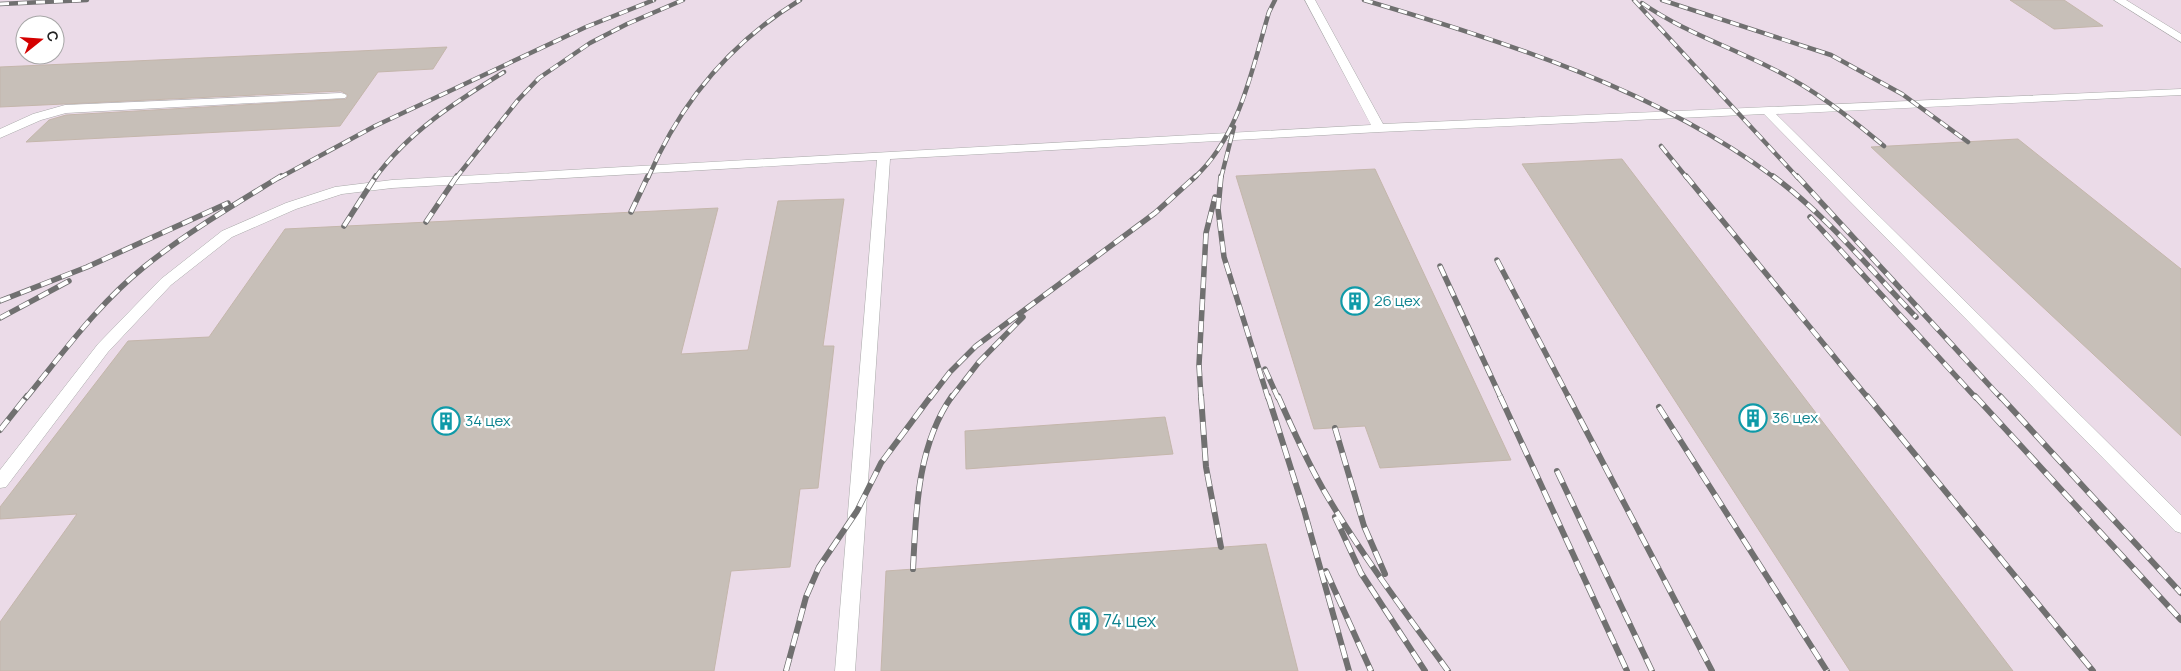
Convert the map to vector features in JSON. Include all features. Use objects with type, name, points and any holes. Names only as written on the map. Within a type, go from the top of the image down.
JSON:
[{"type":"lane","points":[[1310,0],[1379,128]]},
{"type":"lane","points":[[2119,0],[2181,39]]},
{"type":"lane","points":[[0,482],[103,348],[166,282],[227,234],[292,206],[340,190],[392,184],[1379,128],[2181,92]]},
{"type":"lane","points":[[0,134],[37,117],[65,109],[340,96]]},
{"type":"lane","points":[[1768,112],[2181,526]]},
{"type":"lane","points":[[846,671],[884,157]]},
{"type":"shaded area","points":[[0,0],[2181,0],[2181,671],[0,671]]},
{"type":"building","points":[[2010,0],[2064,0],[2103,26],[2054,29]]},
{"type":"building","points":[[447,47],[433,69],[378,72],[340,126],[26,142],[49,120],[66,115],[346,99],[348,95],[341,91],[0,107],[0,67]]},
{"type":"building","points":[[2018,139],[2181,269],[2181,436],[1871,147]]},
{"type":"building","name":"36 цех","points":[[1622,159],[2013,671],[1850,671],[1522,164]]},
{"type":"building","name":"26 цех","points":[[1375,169],[1511,460],[1380,468],[1365,426],[1314,429],[1236,176]]},
{"type":"building","name":"34 цех","points":[[844,199],[823,346],[834,346],[818,488],[800,489],[790,567],[731,571],[714,671],[0,671],[0,622],[77,514],[0,519],[0,507],[128,341],[209,337],[285,229],[718,208],[681,354],[748,350],[778,201]]},
{"type":"building","points":[[1165,417],[1173,454],[966,469],[965,431]]},
{"type":"building","name":"74 цех","points":[[1266,544],[1298,671],[881,671],[886,571]]},
{"type":"railway","points":[[0,4],[87,0]]},
{"type":"railway","points":[[279,178],[375,126],[586,27],[654,0]]},
{"type":"railway","points":[[456,178],[518,100],[539,78],[590,43],[627,24],[683,0]]},
{"type":"railway","points":[[648,178],[676,124],[710,77],[752,35],[800,0]]},
{"type":"railway","points":[[1195,177],[1210,161],[1223,142],[1233,122],[1250,78],[1269,12],[1275,0]]},
{"type":"railway","points":[[1364,0],[1471,33],[1578,71],[1680,119],[1729,147],[1775,178]]},
{"type":"railway","points":[[1634,0],[1798,178]]},
{"type":"railway","points":[[1662,0],[1831,55],[1902,94],[1968,142]]},
{"type":"railway","points":[[1642,3],[1673,22],[1786,76],[1816,94],[1884,146]]},
{"type":"railway","points":[[375,178],[402,146],[418,132],[451,106],[504,72]]},
{"type":"railway","points":[[1221,178],[1234,127]]},
{"type":"railway","points":[[1661,146],[1687,178]]},
{"type":"railway","points":[[26,398],[82,329],[127,281],[193,231],[281,176]]},
{"type":"railway","points":[[344,226],[376,176]]},
{"type":"railway","points":[[426,222],[457,176]]},
{"type":"railway","points":[[631,212],[648,176]]},
{"type":"railway","points":[[1221,176],[1218,209],[1224,257],[1268,398]]},
{"type":"railway","points":[[1686,176],[1868,398]]},
{"type":"railway","points":[[1773,176],[1812,208],[1916,317]]},
{"type":"railway","points":[[1797,176],[2001,398]]},
{"type":"railway","points":[[930,398],[950,372],[976,346],[1155,213],[1195,177]]},
{"type":"railway","points":[[1201,398],[1199,365],[1206,233],[1215,197]]},
{"type":"railway","points":[[0,301],[87,267],[228,203]]},
{"type":"railway","points":[[1810,217],[1976,398]]},
{"type":"railway","points":[[1497,260],[1569,398]]},
{"type":"railway","points":[[1440,266],[1501,398]]},
{"type":"railway","points":[[0,318],[69,281]]},
{"type":"railway","points":[[951,398],[979,362],[1023,317]]},
{"type":"railway","points":[[1265,369],[1278,398]]},
{"type":"railway","points":[[0,430],[27,396]]},
{"type":"railway","points":[[786,671],[806,597],[819,567],[857,511],[881,463],[931,396]]},
{"type":"railway","points":[[913,569],[917,502],[925,457],[940,415],[952,396]]},
{"type":"railway","points":[[1201,396],[1206,467],[1221,547]]},
{"type":"railway","points":[[1268,396],[1304,510],[1349,671]]},
{"type":"railway","points":[[1278,396],[1311,466],[1337,513],[1383,582],[1448,671]]},
{"type":"railway","points":[[1500,396],[1627,671]]},
{"type":"railway","points":[[1568,396],[1712,671]]},
{"type":"railway","points":[[1867,396],[2093,671]]},
{"type":"railway","points":[[1975,396],[2181,620]]},
{"type":"railway","points":[[2000,396],[2181,593]]},
{"type":"railway","points":[[1659,407],[1827,671]]},
{"type":"railway","points":[[1335,428],[1364,526],[1385,574]]},
{"type":"railway","points":[[1557,471],[1652,671]]},
{"type":"railway","points":[[1335,517],[1361,573],[1425,671]]},
{"type":"railway","points":[[1326,571],[1371,671]]},
{"type":"place","name":"26 цех","points":[[1355,301]]},
{"type":"place","name":"36 цех","points":[[1753,418]]},
{"type":"place","name":"34 цех","points":[[446,421]]},
{"type":"place","name":"74 цех","points":[[1084,621]]}]
